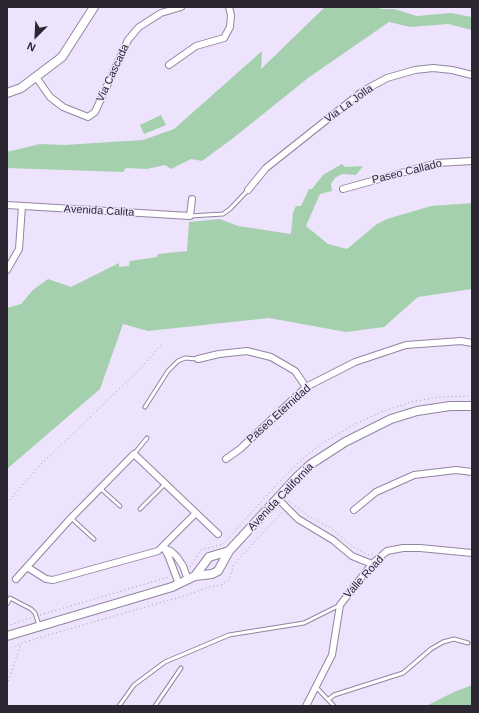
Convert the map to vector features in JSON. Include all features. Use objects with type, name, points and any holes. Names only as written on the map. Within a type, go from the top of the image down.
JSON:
[{"type":"street","points":[[7,93],[21,88],[62,57],[94,7]]},
{"type":"street","name":"Via Cascada","points":[[36,78],[50,97],[63,107],[88,117],[95,112],[128,40],[139,27],[161,13],[181,7]]},
{"type":"street","points":[[169,65],[196,46],[224,38],[230,27],[231,15],[229,7]]},
{"type":"street","name":"Via La Jolla","points":[[248,190],[266,168],[363,91],[387,78],[414,70],[433,68],[452,70],[472,76]]},
{"type":"street","name":"Paseo Callado","points":[[343,189],[436,163],[472,161]]},
{"type":"street","points":[[190,216],[192,198]]},
{"type":"street","name":"Avenida Calita","points":[[7,205],[190,216]]},
{"type":"street","points":[[7,270],[18,249],[22,206]]},
{"type":"street","name":"Paseo Eternidad","points":[[226,458],[240,449],[306,387],[355,362],[406,345],[461,341],[472,343]]},
{"type":"street","points":[[198,359],[219,354],[247,351],[271,357],[295,371],[306,387]]},
{"type":"street","name":"Avenida California","points":[[7,636],[179,584],[192,578],[212,574],[218,571],[229,552],[279,496],[312,464],[327,452],[368,429],[391,419],[418,411],[450,406],[472,406]]},
{"type":"street","points":[[16,579],[71,518],[134,454],[195,514],[218,534]]},
{"type":"street","points":[[354,510],[376,492],[414,475],[456,470],[472,472]]},
{"type":"street","points":[[279,496],[298,519],[333,540],[352,556],[372,564]]},
{"type":"street","points":[[27,567],[46,579],[52,580],[158,551],[164,548],[172,537],[195,514]]},
{"type":"street","points":[[164,548],[172,552],[177,557],[185,571],[192,578]]},
{"type":"street","points":[[164,548],[179,584]]},
{"type":"street","name":"Valle Road","points":[[306,706],[332,655],[340,605],[372,564],[387,551],[403,548],[420,548],[472,553]]},
{"type":"street","name":"Avenida California","points":[[192,578],[209,557],[229,552]]},
{"type":"lane","points":[[190,216],[223,214],[230,209],[248,190]]},
{"type":"lane","points":[[145,407],[168,371],[178,361],[185,358],[198,359]]},
{"type":"lane","points":[[134,454],[147,438]]},
{"type":"lane","points":[[140,509],[165,484]]},
{"type":"lane","points":[[100,488],[120,506]]},
{"type":"lane","points":[[71,518],[94,539]]},
{"type":"lane","points":[[7,604],[10,598],[31,608],[36,616],[39,626]]},
{"type":"lane","points":[[119,706],[134,685],[165,662],[229,635],[304,623],[340,605]]},
{"type":"lane","points":[[329,699],[334,695],[403,673],[431,649],[443,642],[454,639],[468,643]]},
{"type":"lane","points":[[155,706],[181,668]]},
{"type":"lane","points":[[316,687],[334,706]]},
{"type":"path","points":[[7,503],[40,464],[139,370],[162,344]]},
{"type":"path","points":[[185,571],[193,565],[201,550],[223,544],[288,472],[321,444],[374,416],[411,402],[439,398],[472,396]]},
{"type":"path","points":[[279,496],[308,516],[330,528],[352,546],[368,555],[377,553]]},
{"type":"path","points":[[7,626],[176,575]]},
{"type":"path","points":[[7,685],[21,643]]},
{"type":"green space","points":[[325,7],[383,7],[380,9],[394,9],[417,16],[451,13],[472,17],[472,30],[448,24],[410,27],[389,22],[308,78],[202,161],[191,159],[171,169],[165,165],[147,169],[126,168],[123,172],[7,168],[7,152],[40,144],[64,145],[143,140],[174,129],[262,51],[261,69]]},
{"type":"green space","points":[[161,115],[166,125],[144,134],[140,125]]},
{"type":"green space","points":[[342,164],[345,167],[363,166],[356,175],[342,174],[335,178],[331,184],[332,191],[320,194],[306,226],[328,244],[347,249],[377,224],[387,219],[431,206],[472,203],[472,289],[418,297],[384,327],[346,332],[269,318],[148,331],[123,324],[100,389],[7,469],[7,308],[21,304],[33,290],[48,279],[71,287],[119,263],[119,267],[129,266],[130,261],[157,257],[158,254],[187,251],[189,222],[220,219],[238,226],[291,234],[293,213],[296,206],[301,206],[309,189],[312,189],[323,175]]},
{"type":"green space","points":[[472,685],[472,706],[426,706],[454,692]]}]
